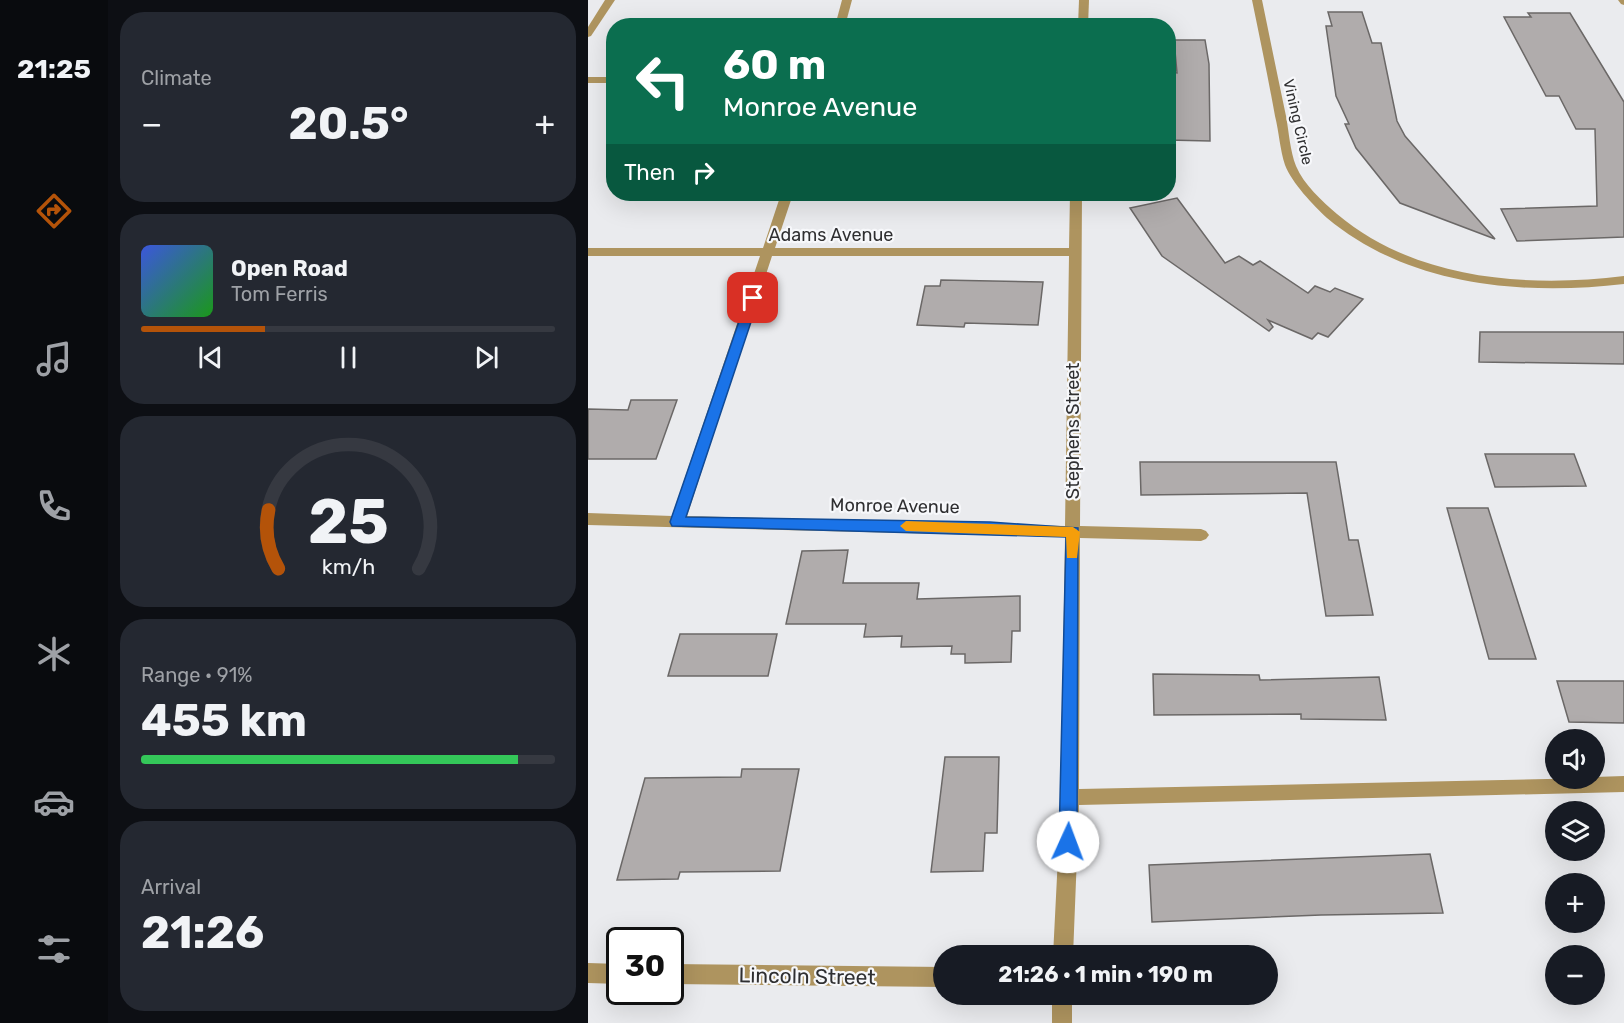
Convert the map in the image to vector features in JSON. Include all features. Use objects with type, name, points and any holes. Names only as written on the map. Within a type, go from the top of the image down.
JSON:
[{"type":"street","points":[[588,34],[610,0]]},
{"type":"street","points":[[842,18],[847,0]]},
{"type":"street","points":[[1083,18],[1084,0]]},
{"type":"street","name":"Vining Circle","points":[[1257,0],[1291,166],[1299,183],[1342,226],[1420,267],[1492,283],[1594,286],[1624,280]]},
{"type":"street","points":[[588,80],[606,80]]},
{"type":"street","points":[[677,522],[785,201]]},
{"type":"street","name":"Stephens Street","points":[[1063,945],[1070,797],[1073,252],[1076,201]]},
{"type":"street","name":"Adams Avenue","points":[[588,252],[1073,252]]},
{"type":"street","name":"Monroe Avenue","points":[[588,519],[1201,535]]},
{"type":"street","points":[[1070,797],[1624,784]]},
{"type":"street","points":[[588,973],[606,974]]},
{"type":"street","name":"Lincoln Street","points":[[684,974],[933,977]]},
{"type":"street","points":[[1062,1005],[1062,1023]]},
{"type":"building","points":[[1328,12],[1362,12],[1372,43],[1381,43],[1397,121],[1405,136],[1495,239],[1400,203],[1356,148],[1345,124],[1349,124],[1336,96],[1326,26],[1332,26]]},
{"type":"building","points":[[1528,13],[1570,13],[1624,102],[1624,237],[1517,241],[1501,209],[1597,206],[1595,129],[1576,129],[1559,96],[1546,96],[1504,17],[1531,17]]},
{"type":"building","points":[[1176,40],[1205,40],[1209,64],[1210,141],[1176,140]]},
{"type":"building","points":[[1176,198],[1225,263],[1239,256],[1253,265],[1260,261],[1308,293],[1315,286],[1330,292],[1335,288],[1363,299],[1328,337],[1318,333],[1312,339],[1268,320],[1273,327],[1269,331],[1162,256],[1130,208],[1163,201],[1176,201]]},
{"type":"building","points":[[941,280],[1043,282],[1038,325],[965,323],[964,327],[917,325],[925,286],[940,286]]},
{"type":"building","points":[[1480,332],[1624,332],[1624,364],[1479,362]]},
{"type":"building","points":[[631,400],[677,400],[656,459],[588,459],[588,409],[628,410]]},
{"type":"building","points":[[1485,454],[1574,454],[1586,486],[1495,487]]},
{"type":"building","points":[[1140,462],[1336,462],[1349,540],[1358,540],[1373,615],[1326,616],[1307,493],[1141,495]]},
{"type":"building","points":[[1447,508],[1488,508],[1536,659],[1489,659]]},
{"type":"building","points":[[848,550],[843,583],[919,583],[917,599],[1020,596],[1020,631],[1012,631],[1011,662],[965,663],[965,654],[951,654],[952,646],[901,647],[902,636],[864,637],[866,624],[786,624],[802,551]]},
{"type":"building","points":[[680,634],[777,634],[768,676],[668,676]]},
{"type":"building","points":[[1153,674],[1259,675],[1260,680],[1379,677],[1386,720],[1301,719],[1301,714],[1154,715]]},
{"type":"building","points":[[1557,681],[1624,681],[1624,723],[1569,722]]},
{"type":"building","points":[[945,757],[999,757],[997,833],[985,833],[983,871],[931,872]]},
{"type":"building","points":[[742,769],[799,769],[780,871],[680,872],[678,879],[617,880],[645,778],[741,777]]},
{"type":"building","points":[[1430,854],[1443,913],[1152,922],[1149,865]]},
{"type":"slow traffic","points":[[906,526],[1073,532],[1072,554]]},
{"type":"route","points":[[753,298],[677,522],[990,528],[1073,532],[1068,842]]}]
